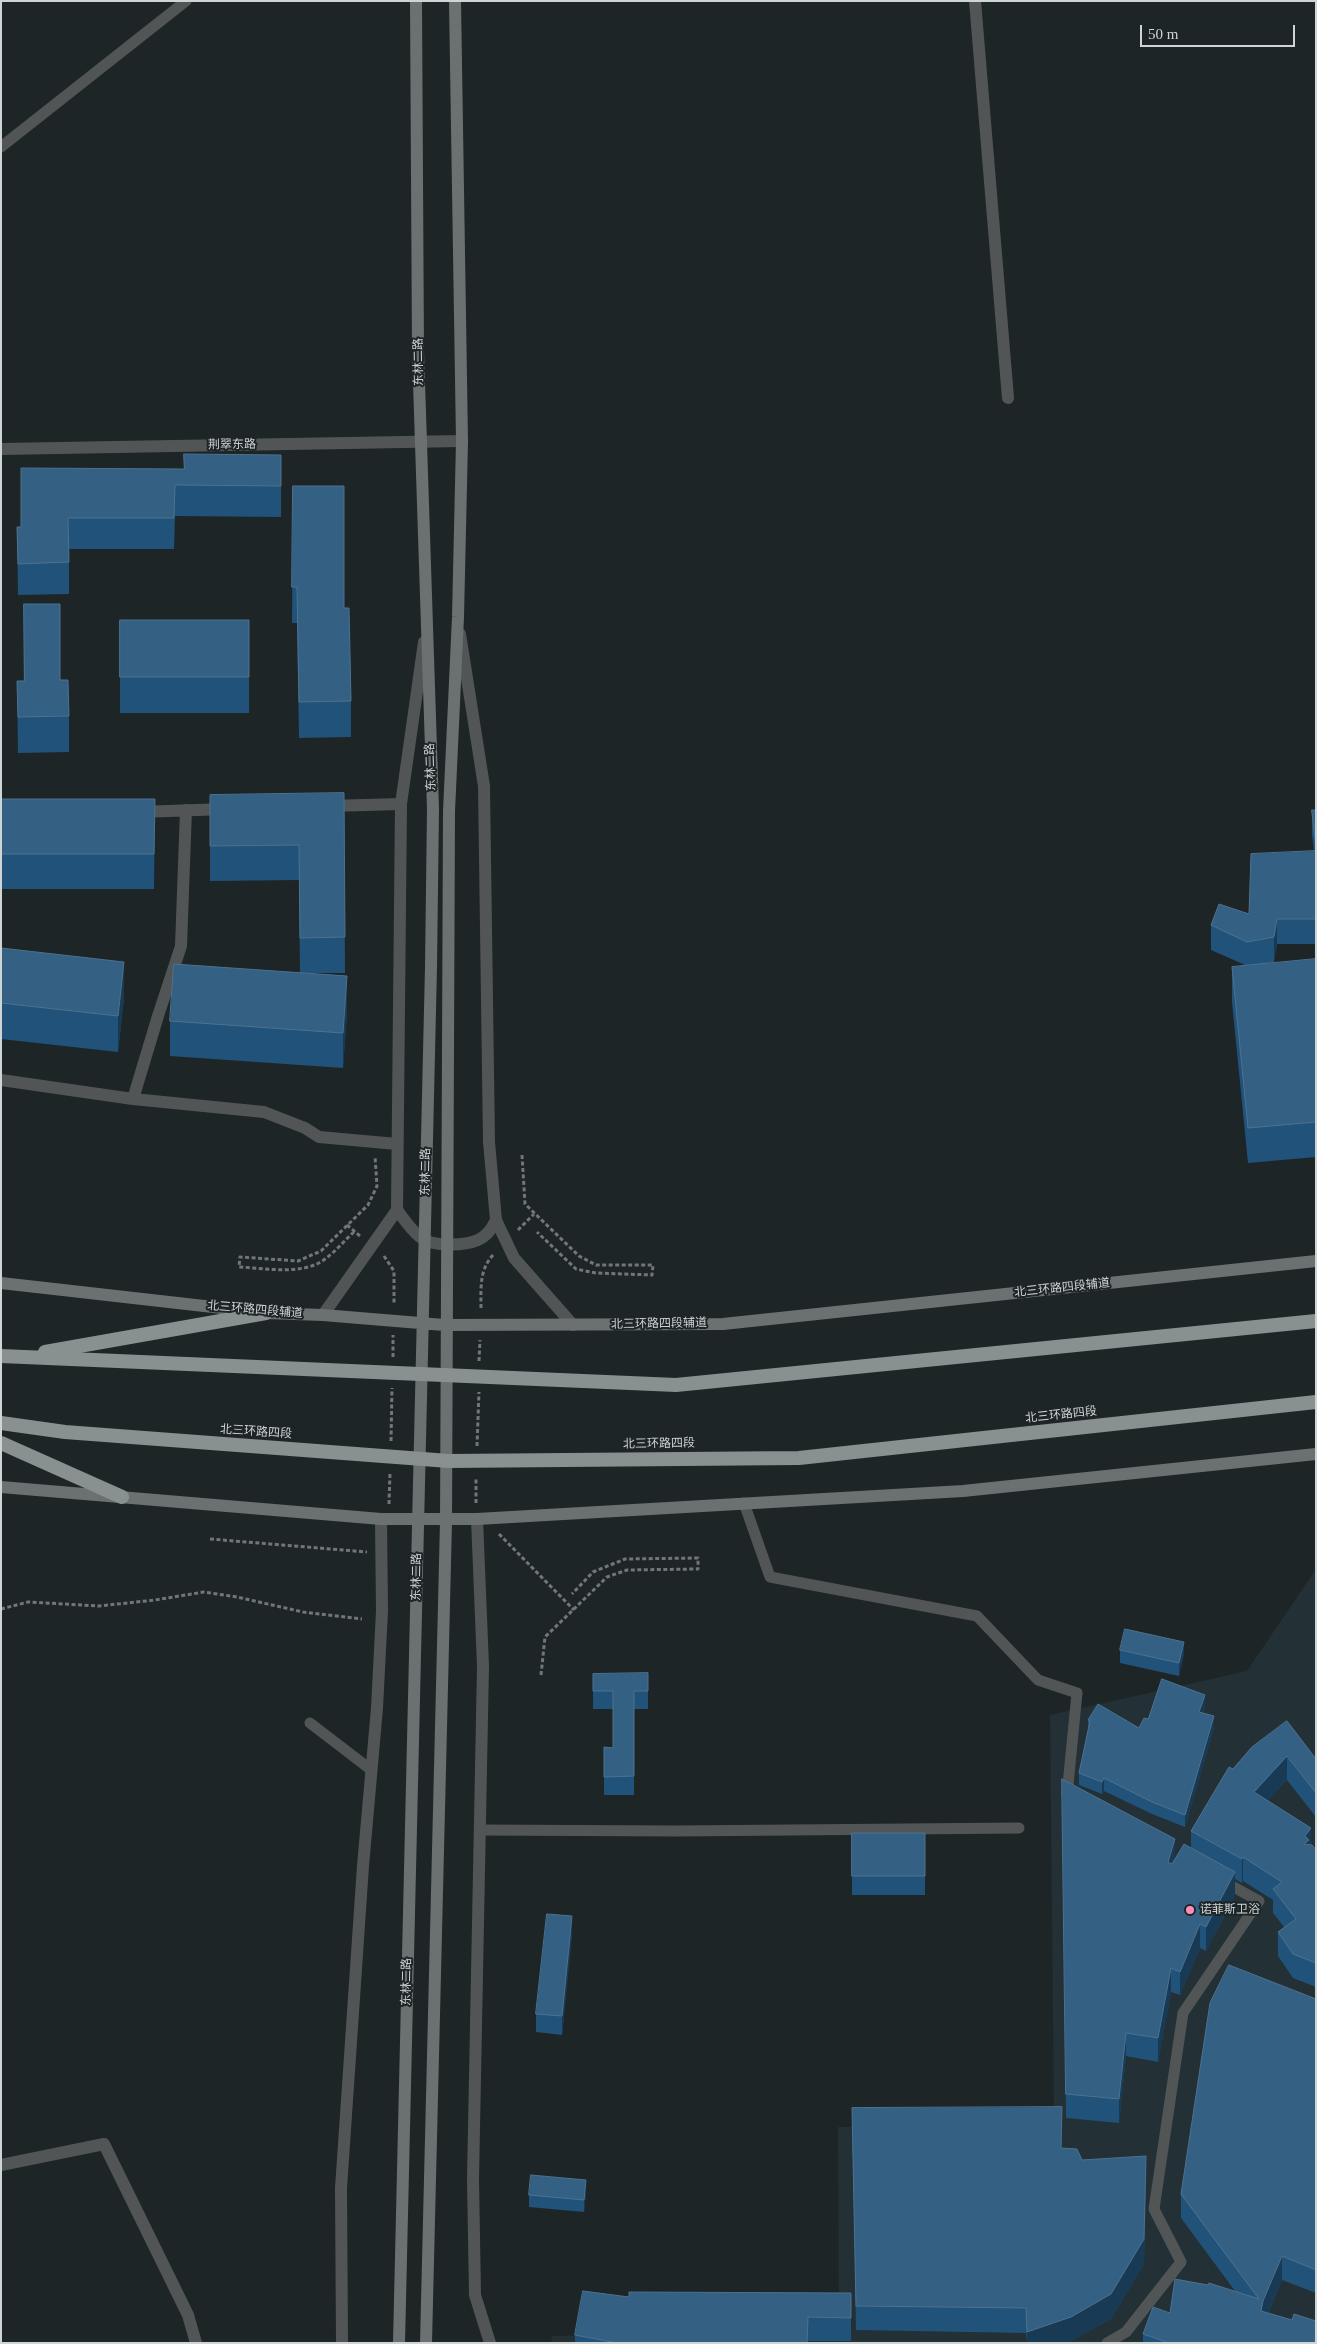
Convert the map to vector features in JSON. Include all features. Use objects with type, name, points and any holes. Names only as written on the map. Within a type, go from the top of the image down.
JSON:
[{"type":"highway","points":[[19,1357],[266,1313]]},
{"type":"highway","points":[[1,1356],[676,1385],[1316,1321]]},
{"type":"highway","name":"北三环路四段","points":[[1,1423],[65,1432],[449,1461],[799,1458],[1316,1402]]},
{"type":"highway","points":[[1,1443],[122,1497]]},
{"type":"main road","name":"东林二路","points":[[399,2343],[431,967],[433,809],[418,352],[416,1]]},
{"type":"main road","name":"东林二路","points":[[426,2343],[446,1522],[449,811],[458,617],[462,441],[455,1]]},
{"type":"main road","name":"北三环路四段辅道","points":[[1,1283],[266,1313],[323,1315],[444,1325],[723,1324],[1316,1261]]},
{"type":"main road","points":[[1,1487],[381,1519],[744,1504],[963,1491],[1316,1454]]},
{"type":"street","points":[[975,1],[1008,398]]},
{"type":"street","name":"荆翠东路","points":[[1,449],[462,441]]},
{"type":"street","points":[[458,617],[484,786],[489,1142],[496,1220],[514,1258],[573,1326]]},
{"type":"street","points":[[323,1315],[397,1210],[401,804],[426,629]]},
{"type":"street","points":[[313,807],[401,804]]},
{"type":"street","points":[[128,812],[235,809]]},
{"type":"street","points":[[133,1099],[181,946],[186,810]]},
{"type":"street","points":[[1,1080],[133,1099],[264,1112],[305,1128],[319,1137],[397,1144]]},
{"type":"street","points":[[397,1210],[421,1239],[439,1244],[470,1243],[479,1240],[486,1235],[496,1220]]},
{"type":"street","points":[[478,1514],[483,1666],[473,2179],[475,2295],[490,2343]]},
{"type":"street","points":[[342,2343],[341,2188],[370,1770],[377,1708],[382,1610],[381,1519]]},
{"type":"street","points":[[1,2166],[104,2144],[188,2315],[196,2343]]},
{"type":"lane","points":[[1,147],[186,1]]},
{"type":"lane","points":[[744,1504],[770,1577],[977,1616],[1038,1680],[1077,1693],[1066,1794],[1075,1799]]},
{"type":"lane","points":[[310,1723],[370,1770]]},
{"type":"lane","points":[[480,1830],[686,1831],[1018,1828]]},
{"type":"lane","points":[[1107,2343],[1126,2332],[1181,2262],[1154,2210],[1183,2013],[1259,1901],[1209,1873]]},
{"type":"path","points":[[354,1232],[324,1260],[315,1264],[296,1269],[240,1267],[240,1257],[298,1261],[321,1251],[368,1205],[377,1186],[374,1151]]},
{"type":"path","points":[[522,1155],[525,1204],[579,1256],[596,1265],[653,1265],[652,1275],[596,1274],[576,1268],[537,1232]]},
{"type":"path","points":[[514,1234],[534,1214]]},
{"type":"path","points":[[481,1310],[482,1272],[487,1261],[501,1248]]},
{"type":"path","points":[[479,1368],[480,1339]]},
{"type":"path","points":[[477,1454],[479,1387]]},
{"type":"path","points":[[476,1473],[478,1514]]},
{"type":"path","points":[[494,1529],[574,1610]]},
{"type":"path","points":[[541,1675],[545,1637],[607,1577],[627,1570],[698,1569],[698,1558],[625,1559],[593,1572],[572,1594]]},
{"type":"path","points":[[1,1609],[28,1602],[99,1606],[204,1592],[237,1597],[303,1612],[362,1619]]},
{"type":"shaded area","points":[[1316,1569],[1316,2343],[551,2343],[552,2336],[839,2330],[838,2127],[1054,2124],[1050,1715],[1247,1671]]},
{"type":"building","points":[[184,454],[281,455],[281,486],[175,485],[174,518],[68,518],[69,562],[18,564],[17,527],[21,527],[21,468],[184,469]]},
{"type":"building","points":[[293,486],[344,486],[344,608],[349,608],[351,701],[299,702],[297,587],[292,587]]},
{"type":"building","points":[[24,604],[60,604],[60,680],[68,680],[69,716],[18,717],[17,681],[24,681]]},
{"type":"building","points":[[120,620],[249,620],[249,677],[120,677]]},
{"type":"building","points":[[344,793],[345,937],[300,938],[299,845],[210,846],[210,795]]},
{"type":"building","points":[[1,799],[155,799],[154,854],[1,854]]},
{"type":"building","points":[[1312,810],[1316,810],[1316,846]]},
{"type":"building","points":[[1316,851],[1316,919],[1277,919],[1274,937],[1247,942],[1211,925],[1219,904],[1249,914],[1251,854]]},
{"type":"building","points":[[1,948],[124,962],[118,1016],[1,1003]]},
{"type":"building","points":[[1316,959],[1316,1122],[1248,1128],[1232,967]]},
{"type":"building","points":[[174,964],[347,976],[343,1033],[170,1021]]},
{"type":"building","points":[[1125,1629],[1184,1642],[1179,1663],[1120,1650]]},
{"type":"building","points":[[648,1673],[648,1691],[634,1691],[634,1776],[604,1777],[604,1747],[613,1748],[613,1691],[593,1691],[593,1674]]},
{"type":"building","points":[[1162,1679],[1205,1695],[1199,1712],[1214,1716],[1185,1815],[1152,1802],[1104,1778],[1102,1782],[1079,1773],[1090,1721],[1088,1720],[1098,1704],[1139,1728],[1144,1718],[1148,1719]]},
{"type":"building","points":[[1287,1721],[1316,1759],[1316,1793],[1287,1756],[1254,1792],[1311,1828],[1305,1836],[1309,1840],[1304,1844],[1312,1845],[1316,1850],[1316,1963],[1293,1954],[1278,1932],[1296,1919],[1273,1889],[1282,1882],[1243,1857],[1242,1859],[1191,1831],[1229,1767],[1233,1769],[1252,1747]]},
{"type":"building","points":[[1062,1779],[1175,1839],[1168,1862],[1172,1864],[1184,1844],[1235,1872],[1206,1927],[1200,1924],[1180,1972],[1171,1968],[1158,2038],[1126,2033],[1119,2099],[1066,2094]]},
{"type":"building","points":[[852,1833],[925,1833],[925,1876],[852,1876]]},
{"type":"building","points":[[547,1914],[572,1916],[562,2016],[536,2014]]},
{"type":"building","points":[[1229,1965],[1316,1999],[1316,2270],[1282,2256],[1263,2301],[1261,2311],[1292,2320],[1294,2314],[1316,2321],[1316,2343],[1169,2343],[1143,2334],[1153,2307],[1170,2313],[1175,2279],[1208,2285],[1209,2283],[1259,2299],[1181,2194],[1210,2003]]},
{"type":"building","points":[[1062,2107],[1061,2148],[1077,2149],[1082,2160],[1146,2156],[1144,2239],[1111,2294],[1071,2317],[1027,2332],[1026,2308],[856,2306],[852,2108]]},
{"type":"building","points":[[531,2175],[586,2180],[584,2200],[529,2195]]},
{"type":"building","points":[[583,2291],[629,2297],[629,2292],[851,2293],[851,2318],[808,2317],[807,2343],[617,2343],[575,2335]]},
{"type":"place","name":"诺菲斯卫浴","points":[[1190,1910]]}]
